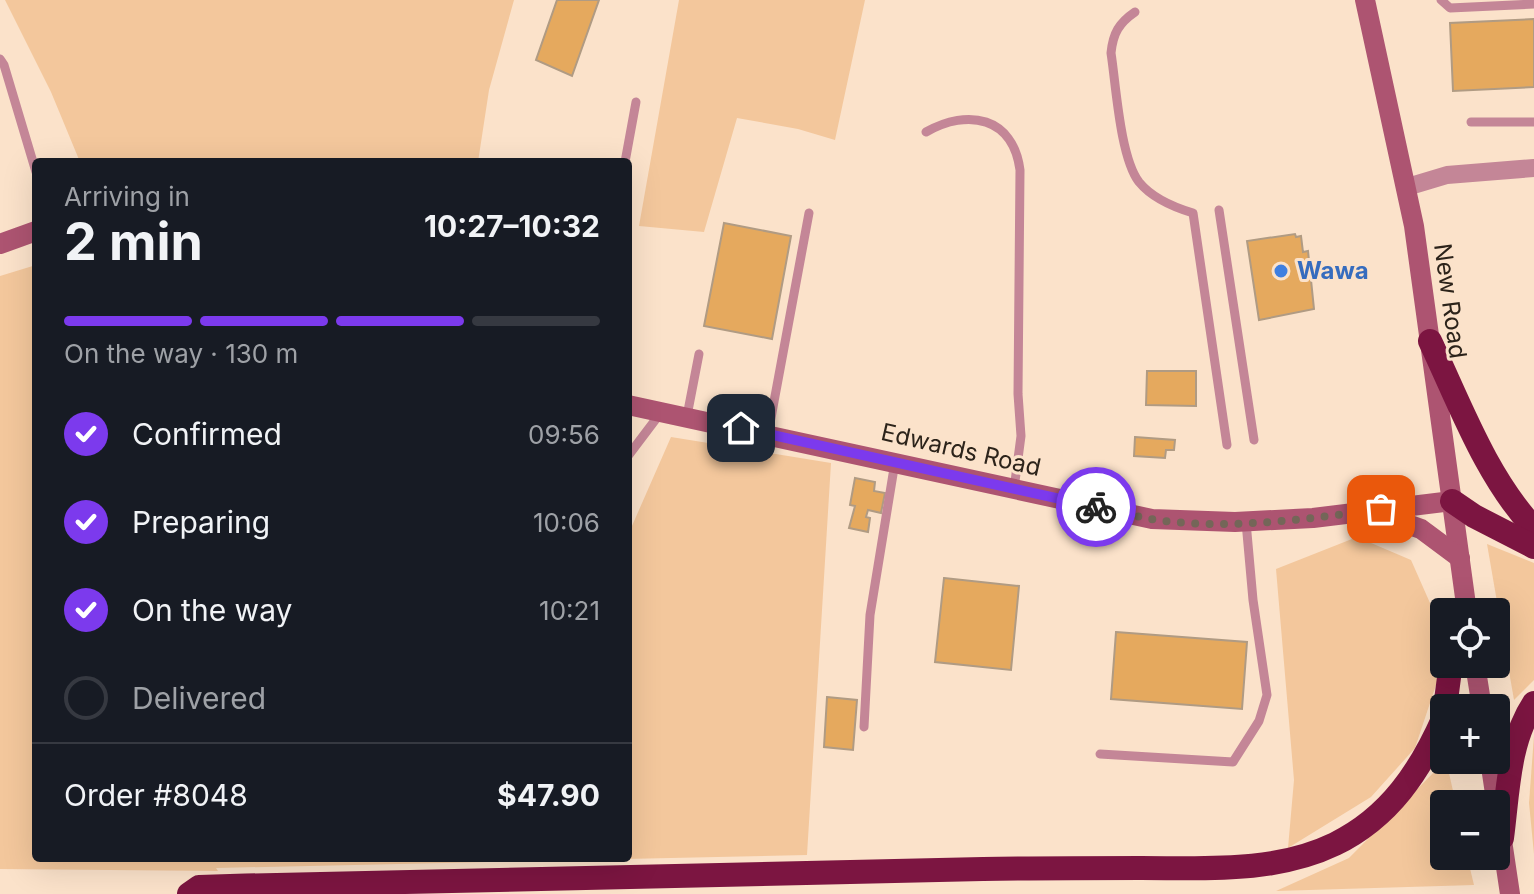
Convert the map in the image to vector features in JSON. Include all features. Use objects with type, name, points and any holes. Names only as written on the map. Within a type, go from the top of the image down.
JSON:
[{"type":"highway","points":[[1430,341],[1497,478],[1534,528]]},
{"type":"highway","points":[[1452,501],[1484,522],[1534,547]]},
{"type":"highway","points":[[1508,790],[1512,757],[1534,703]]},
{"type":"highway","points":[[189,894],[199,887],[406,880],[1240,867],[1272,864],[1334,844],[1367,825],[1392,803],[1413,778],[1430,745]]},
{"type":"street","name":"New Road","points":[[1365,0],[1407,187],[1465,598]]},
{"type":"street","points":[[1407,187],[1447,175],[1534,168]]},
{"type":"street","points":[[0,244],[32,232]]},
{"type":"street","name":"Edwards Road","points":[[632,406],[1152,519],[1246,522],[1313,518],[1452,501]]},
{"type":"street","points":[[1381,509],[1393,519],[1421,529],[1460,558]]},
{"type":"lane","points":[[1441,0],[1450,8],[1534,4]]},
{"type":"lane","points":[[1135,12],[1118,26],[1111,53],[1127,155],[1139,182],[1149,192],[1161,201],[1193,213],[1227,445]]},
{"type":"lane","points":[[0,59],[32,159]]},
{"type":"lane","points":[[626,158],[636,102]]},
{"type":"lane","points":[[926,132],[953,121],[982,121],[995,125],[1007,135],[1017,153],[1020,170],[1018,394],[1021,436],[1014,489]]},
{"type":"lane","points":[[1471,122],[1534,122]]},
{"type":"lane","points":[[1219,210],[1254,440]]},
{"type":"lane","points":[[768,434],[809,213]]},
{"type":"lane","points":[[687,416],[699,354]]},
{"type":"lane","points":[[632,451],[662,411]]},
{"type":"lane","points":[[864,727],[870,615],[895,462]]},
{"type":"lane","points":[[1100,754],[1233,762],[1255,729],[1267,695],[1253,600],[1246,522]]},
{"type":"shaded area","points":[[5,0],[514,0],[489,90],[479,158],[78,158],[51,92]]},
{"type":"shaded area","points":[[679,0],[865,0],[835,140],[798,129],[737,118],[704,232],[639,226]]},
{"type":"shaded area","points":[[32,266],[32,862],[489,862],[216,868],[218,871],[0,869],[0,276]]},
{"type":"shaded area","points":[[671,437],[831,463],[807,855],[632,859],[632,526]]},
{"type":"shaded area","points":[[1357,537],[1411,560],[1430,603],[1430,678],[1438,679],[1433,694],[1430,694],[1430,703],[1415,748],[1371,797],[1288,848],[1294,780],[1276,569]]},
{"type":"shaded area","points":[[1487,544],[1534,563],[1534,680],[1514,700],[1510,677],[1510,598],[1496,598]]},
{"type":"shaded area","points":[[1534,736],[1534,854],[1529,803]]},
{"type":"shaded area","points":[[1432,774],[1449,774],[1453,790],[1430,790],[1430,870],[1470,870],[1474,885],[1276,891],[1349,858]]},
{"type":"building","points":[[557,0],[599,0],[572,76],[536,60]]},
{"type":"building","points":[[1534,19],[1534,87],[1453,91],[1450,23]]},
{"type":"building","points":[[724,223],[791,236],[772,339],[704,326]]},
{"type":"building","name":"Wawa","points":[[1295,234],[1296,237],[1301,236],[1303,252],[1308,251],[1314,309],[1259,320],[1247,241]]},
{"type":"building","points":[[1147,371],[1196,371],[1196,406],[1146,405]]},
{"type":"building","points":[[1135,437],[1175,440],[1174,450],[1166,450],[1165,458],[1134,456]]},
{"type":"building","points":[[855,478],[875,482],[874,491],[885,493],[881,513],[868,510],[868,532],[849,528],[855,506],[850,505]]},
{"type":"building","points":[[944,578],[1019,586],[1011,670],[935,662]]},
{"type":"building","points":[[1116,632],[1247,642],[1242,709],[1111,699]]},
{"type":"building","points":[[827,697],[857,700],[853,750],[824,747]]},
{"type":"way so far","points":[[1096,507],[1152,519],[1191,522],[1313,518],[1381,509]]},
{"type":"place","name":"Wawa","points":[[1281,271]]},
{"type":"route","points":[[741,428],[1096,507]]}]
